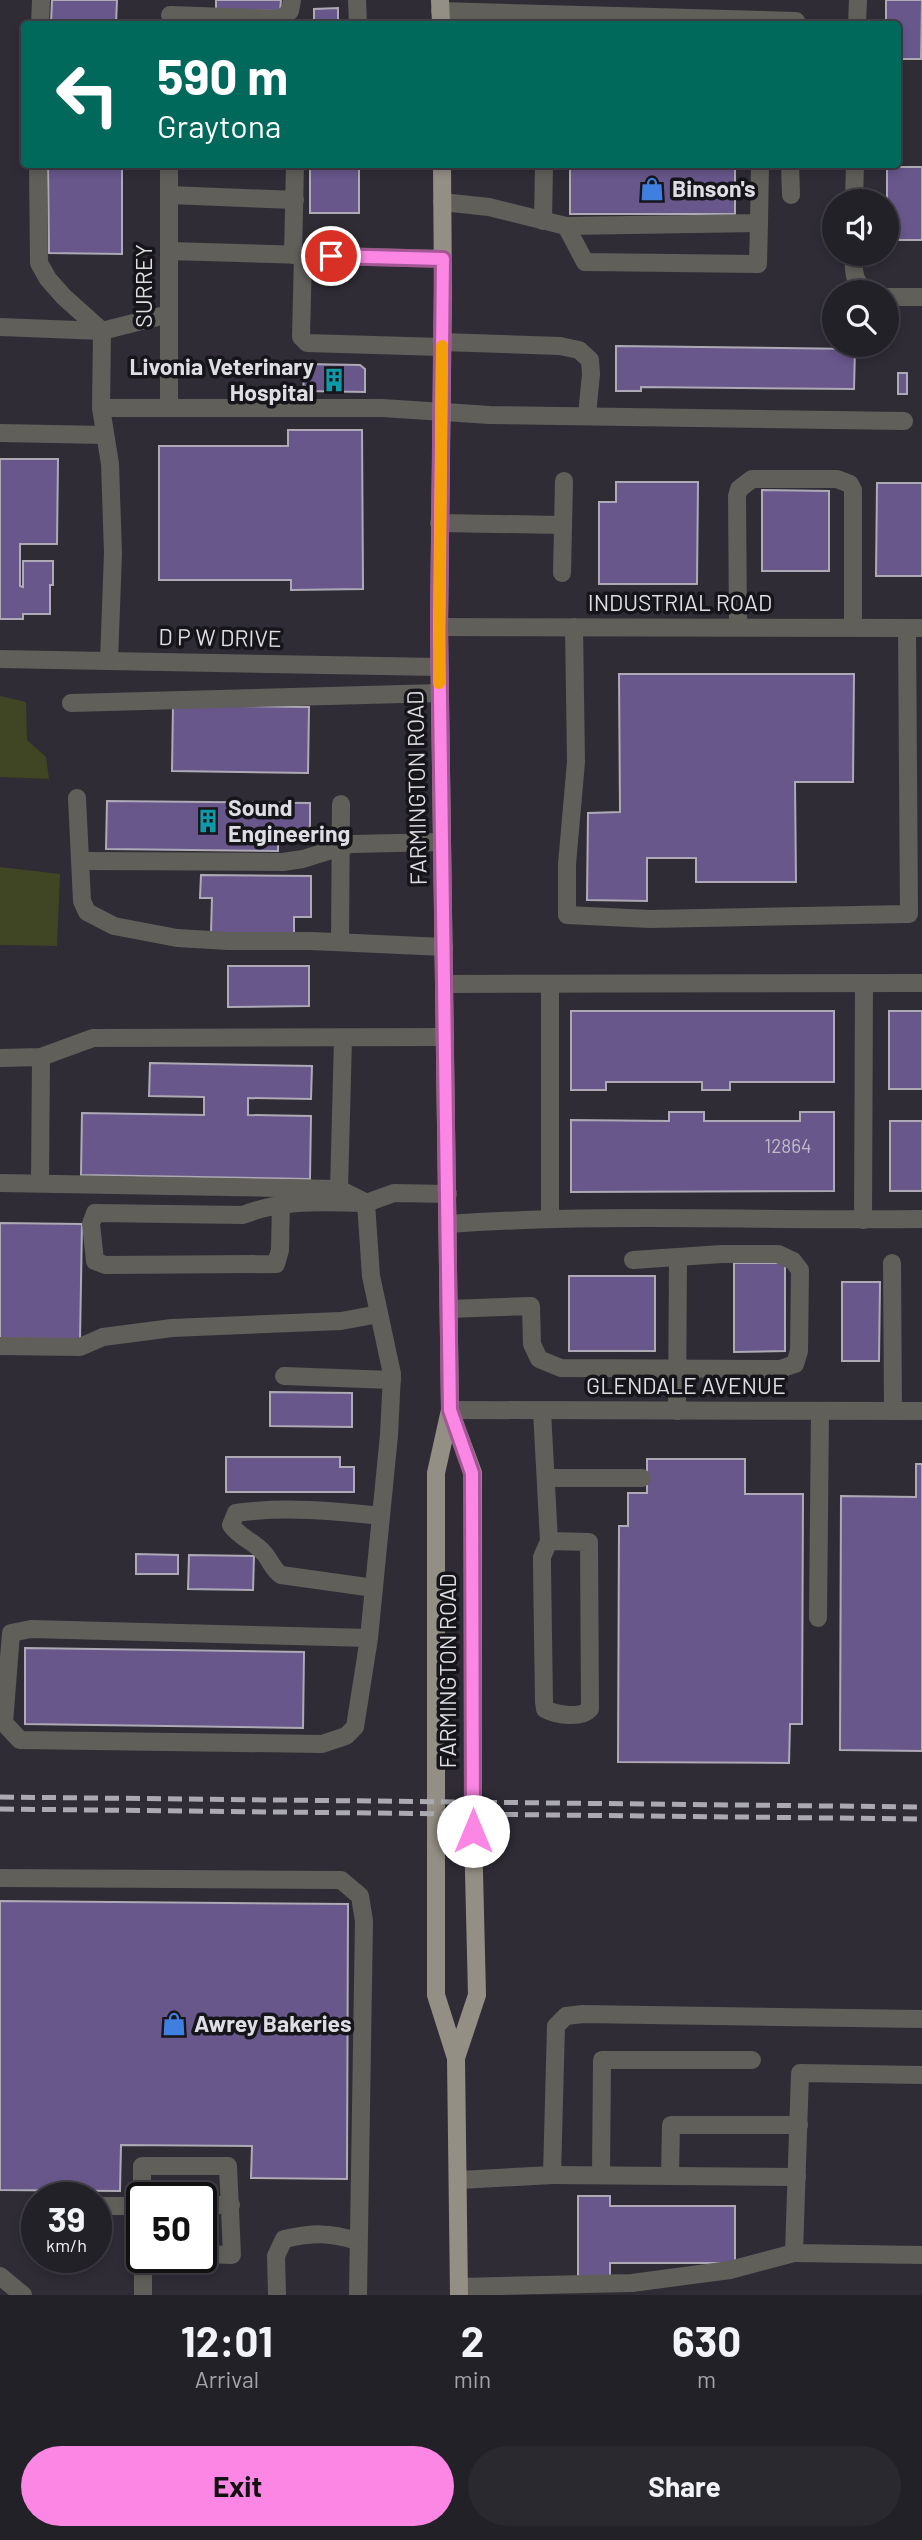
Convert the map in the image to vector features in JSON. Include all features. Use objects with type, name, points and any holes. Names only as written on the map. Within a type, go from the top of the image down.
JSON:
[{"type":"main road","name":"FARMINGTON ROAD","points":[[442,168],[439,667],[450,1410],[436,1473],[436,1996],[456,2058],[459,2291]]},
{"type":"main road","name":"FARMINGTON ROAD","points":[[450,1410],[472,1473],[473,1831],[477,1994],[456,2058]]},
{"type":"street","points":[[40,21],[41,0]]},
{"type":"street","points":[[170,13],[281,19],[290,11],[292,0]]},
{"type":"street","points":[[357,0],[358,21]]},
{"type":"street","points":[[857,21],[858,0]]},
{"type":"street","points":[[440,12],[796,21]]},
{"type":"street","points":[[38,168],[39,263],[48,279],[64,297],[102,331],[101,408],[110,464],[113,553],[109,661]]},
{"type":"street","name":"SURREY","points":[[169,168],[169,407]]},
{"type":"street","points":[[295,168],[301,337],[307,344],[560,346],[579,350],[590,360],[592,374],[587,415]]},
{"type":"street","points":[[543,221],[544,168]]},
{"type":"street","points":[[566,226],[585,262],[758,264],[760,168]]},
{"type":"street","points":[[790,168],[791,195]]},
{"type":"street","points":[[854,189],[855,168]]},
{"type":"street","points":[[169,195],[295,200]]},
{"type":"street","points":[[442,202],[489,208],[566,226],[758,223]]},
{"type":"street","points":[[169,251],[443,259]]},
{"type":"street","points":[[899,298],[922,297]]},
{"type":"street","points":[[0,327],[102,331],[169,314]]},
{"type":"street","points":[[101,408],[382,408],[490,415],[904,421]]},
{"type":"street","points":[[0,433],[105,435]]},
{"type":"street","points":[[738,627],[737,496],[739,489],[752,479],[836,479],[850,484],[853,490],[853,627]]},
{"type":"street","points":[[562,573],[564,481]]},
{"type":"street","points":[[439,523],[563,525]]},
{"type":"street","name":"INDUSTRIAL ROAD","points":[[439,627],[914,628]]},
{"type":"street","points":[[575,627],[576,762],[567,864],[567,915],[650,919],[909,914],[914,628]]},
{"type":"street","name":"D P W DRIVE","points":[[0,659],[439,667]]},
{"type":"street","points":[[71,703],[440,693]]},
{"type":"street","points":[[77,798],[82,901],[87,912],[114,926],[177,938],[444,947]]},
{"type":"street","points":[[340,942],[341,804]]},
{"type":"street","points":[[81,861],[283,862],[303,859],[341,845],[442,842]]},
{"type":"street","points":[[863,1220],[864,983]]},
{"type":"street","points":[[444,984],[922,983]]},
{"type":"street","points":[[550,984],[550,1218]]},
{"type":"street","points":[[0,1058],[41,1057],[93,1038],[445,1037]]},
{"type":"street","points":[[339,1189],[343,1039]]},
{"type":"street","points":[[40,1183],[41,1057]]},
{"type":"street","points":[[0,1183],[339,1189],[366,1203]]},
{"type":"street","points":[[281,1203],[280,1250],[276,1264],[105,1265],[95,1261],[91,1224],[94,1213],[243,1214],[265,1206],[281,1203],[295,1201],[366,1203],[394,1193],[448,1194]]},
{"type":"street","points":[[366,1203],[371,1276],[392,1380],[369,1638],[355,1727],[346,1736],[322,1744],[20,1740],[4,1723],[11,1633],[31,1629],[369,1638]]},
{"type":"street","points":[[448,1224],[550,1218],[922,1219]]},
{"type":"street","points":[[449,1309],[531,1306],[532,1344],[539,1359],[561,1368],[780,1369],[795,1364],[799,1351],[800,1270],[793,1261],[778,1254],[633,1260]]},
{"type":"street","points":[[677,1411],[678,1257]]},
{"type":"street","points":[[892,1263],[893,1411]]},
{"type":"street","points":[[0,1346],[80,1347],[103,1337],[172,1328],[341,1321],[379,1314]]},
{"type":"street","points":[[284,1376],[392,1380]]},
{"type":"street","name":"GLENDALE AVENUE","points":[[450,1410],[922,1411]]},
{"type":"street","points":[[542,1411],[549,1541],[542,1557],[544,1702],[545,1709],[552,1713],[582,1714],[590,1709],[589,1542],[549,1541]]},
{"type":"street","points":[[818,1618],[820,1411]]},
{"type":"street","points":[[547,1478],[642,1479]]},
{"type":"street","points":[[374,1588],[281,1575],[275,1571],[265,1554],[231,1525],[236,1513],[248,1511],[325,1511],[381,1516]]},
{"type":"street","points":[[0,1878],[341,1880],[360,1896],[364,1921],[358,2295]]},
{"type":"street","points":[[552,2175],[556,2026],[566,2016],[583,2014],[922,2019]]},
{"type":"street","points":[[601,2175],[602,2060],[751,2060]]},
{"type":"street","points":[[794,2253],[800,2073],[922,2075]]},
{"type":"street","points":[[670,2175],[671,2125],[799,2125]]},
{"type":"street","points":[[142,2182],[142,2166],[228,2166],[232,2255],[217,2255]]},
{"type":"street","points":[[459,2180],[552,2175],[797,2177]]},
{"type":"street","points":[[217,2205],[231,2205]]},
{"type":"street","points":[[277,2295],[276,2256],[284,2239],[315,2232],[357,2241]]},
{"type":"street","points":[[459,2291],[632,2283],[730,2270],[794,2253],[922,2255]]},
{"type":"street","points":[[143,2273],[143,2295]]},
{"type":"street","points":[[0,2276],[23,2295]]},
{"type":"green space","points":[[0,696],[26,702],[27,740],[46,757],[49,779],[0,777]]},
{"type":"green space","points":[[0,867],[60,874],[57,946],[0,945]]},
{"type":"building","points":[[52,0],[117,0],[116,21],[51,21]]},
{"type":"building","points":[[216,0],[281,0],[280,11],[216,10]]},
{"type":"building","points":[[886,0],[922,0],[921,59],[901,59],[901,21],[886,21]]},
{"type":"building","points":[[338,8],[338,21],[314,21],[314,9]]},
{"type":"building","points":[[922,167],[922,240],[899,240],[899,189],[887,189],[887,168]]},
{"type":"building","points":[[48,168],[122,168],[122,254],[49,253]]},
{"type":"building","points":[[310,168],[359,168],[359,213],[310,213]]},
{"type":"building","name":"Binson's","points":[[570,168],[735,168],[735,214],[570,214]]},
{"type":"building","points":[[616,346],[822,349],[822,357],[855,357],[854,389],[641,387],[641,391],[616,391]]},
{"type":"building","name":"Livonia Veterinary Hospital","points":[[305,364],[360,365],[365,369],[365,392],[303,391]]},
{"type":"building","points":[[898,373],[907,373],[907,394],[898,394]]},
{"type":"building","points":[[288,430],[362,430],[363,589],[291,590],[291,580],[159,580],[159,446],[288,446]]},
{"type":"building","points":[[0,459],[58,459],[57,544],[20,544],[20,586],[23,587],[23,561],[53,561],[50,614],[23,614],[23,619],[0,619]]},
{"type":"building","points":[[616,482],[698,482],[697,584],[599,584],[599,502],[616,502]]},
{"type":"building","points":[[877,483],[922,483],[922,576],[876,576]]},
{"type":"building","points":[[762,490],[829,491],[829,571],[762,571]]},
{"type":"building","points":[[619,674],[854,674],[853,782],[795,782],[796,882],[696,882],[696,858],[647,858],[647,901],[587,900],[588,813],[620,812]]},
{"type":"building","points":[[173,705],[309,707],[308,773],[172,771]]},
{"type":"building","name":"Sound Engineering","points":[[107,801],[310,803],[310,839],[278,839],[278,851],[106,849]]},
{"type":"building","points":[[201,875],[311,876],[311,917],[294,917],[294,934],[211,933],[212,898],[200,898]]},
{"type":"building","points":[[228,966],[309,966],[309,1006],[228,1007]]},
{"type":"building","points":[[571,1011],[834,1011],[834,1082],[730,1082],[730,1090],[702,1090],[702,1082],[606,1082],[606,1090],[571,1090]]},
{"type":"building","points":[[889,1011],[922,1011],[922,1089],[889,1089]]},
{"type":"building","points":[[150,1063],[312,1066],[311,1099],[248,1098],[248,1115],[311,1116],[310,1179],[81,1175],[82,1113],[204,1115],[204,1097],[149,1096]]},
{"type":"building","points":[[669,1112],[704,1112],[704,1121],[800,1121],[800,1112],[834,1112],[834,1191],[571,1192],[571,1120],[669,1121]]},
{"type":"building","points":[[890,1121],[922,1121],[922,1191],[890,1191]]},
{"type":"building","points":[[0,1223],[82,1224],[80,1340],[0,1340]]},
{"type":"building","points":[[734,1263],[785,1263],[785,1351],[734,1352]]},
{"type":"building","points":[[569,1276],[655,1276],[655,1351],[569,1351]]},
{"type":"building","points":[[842,1282],[880,1282],[879,1361],[842,1361]]},
{"type":"building","points":[[270,1392],[352,1393],[352,1427],[270,1426]]},
{"type":"building","points":[[226,1457],[340,1457],[340,1467],[354,1467],[354,1492],[226,1492]]},
{"type":"building","points":[[647,1459],[745,1459],[745,1494],[803,1494],[802,1724],[790,1724],[789,1763],[618,1762],[619,1526],[628,1526],[628,1493],[647,1493]]},
{"type":"building","points":[[916,1464],[922,1464],[922,1751],[840,1750],[841,1496],[916,1497]]},
{"type":"building","points":[[136,1554],[178,1555],[178,1574],[136,1574]]},
{"type":"building","points":[[189,1555],[254,1556],[253,1590],[188,1589]]},
{"type":"building","points":[[25,1648],[304,1652],[303,1728],[25,1724]]},
{"type":"building","name":"Awrey Bakeries","points":[[0,1901],[348,1904],[347,2179],[251,2178],[252,2146],[121,2145],[120,2191],[112,2191],[112,2182],[21,2182],[21,2190],[0,2190]]},
{"type":"building","points":[[578,2196],[610,2196],[610,2206],[735,2206],[735,2263],[610,2263],[610,2278],[578,2278]]},
{"type":"railway","points":[[0,1797],[922,1807]]},
{"type":"railway","points":[[0,1809],[922,1819]]},
{"type":"slow traffic","points":[[439,683],[442,346]]},
{"type":"place","name":"Binson's","points":[[652,189]]},
{"type":"place","name":"Livonia Veterinary Hospital","points":[[334,380]]},
{"type":"place","name":"Sound Engineering","points":[[208,821]]},
{"type":"place","name":"Awrey Bakeries","points":[[174,2024]]},
{"type":"route","points":[[331,256],[443,259],[439,627],[450,1410],[472,1473],[473,1831]]}]
